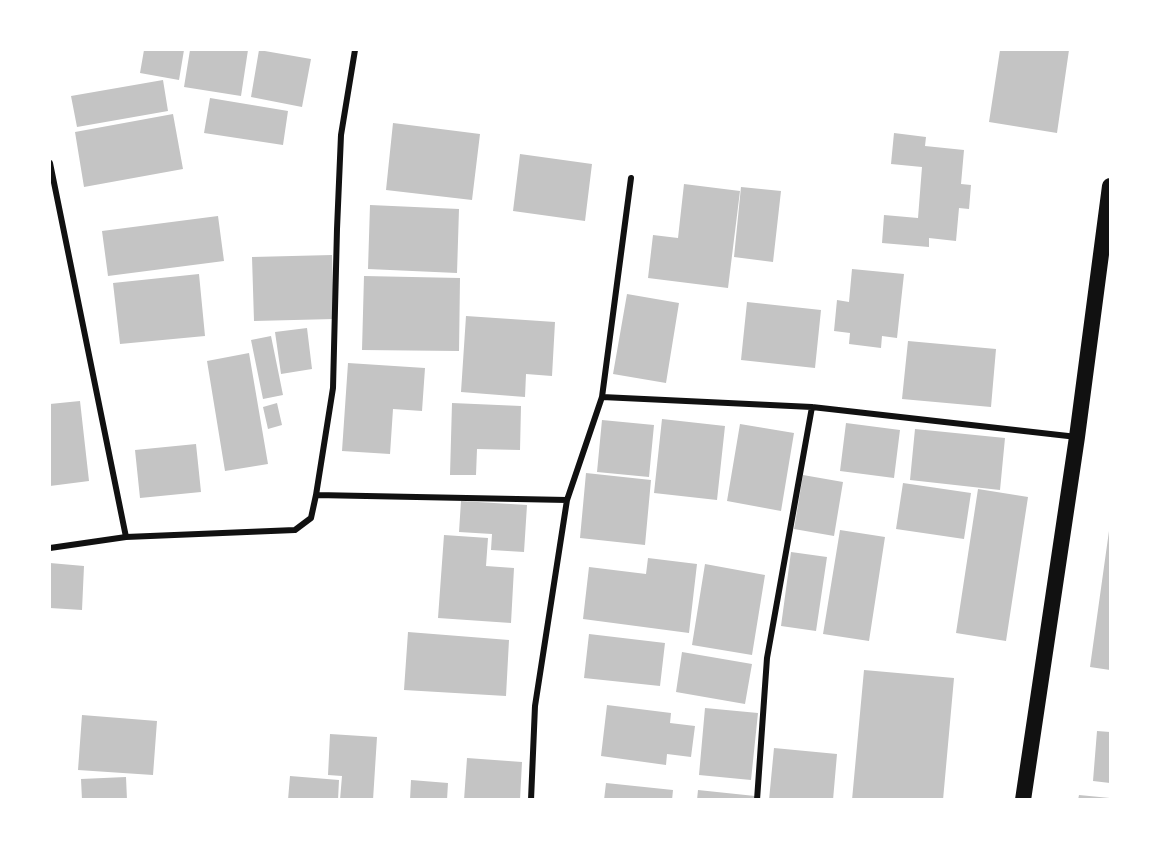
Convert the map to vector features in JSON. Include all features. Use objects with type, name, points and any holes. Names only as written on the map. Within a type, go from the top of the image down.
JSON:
[{"type":"highway","points":[[1023,800],[1077,437],[1110,186]]},
{"type":"street","points":[[50,548],[126,537],[295,530],[311,518],[333,388],[341,135],[355,50]]},
{"type":"street","points":[[50,163],[126,537]]},
{"type":"street","points":[[531,800],[535,706],[567,500],[602,397],[631,178]]},
{"type":"street","points":[[602,397],[812,407],[1077,437]]},
{"type":"street","points":[[757,800],[767,658],[812,407]]},
{"type":"street","points":[[316,495],[567,500]]},
{"type":"building","points":[[144,50],[184,50],[179,80],[140,73]]},
{"type":"building","points":[[190,50],[248,50],[241,96],[184,87]]},
{"type":"building","points":[[259,50],[311,59],[302,107],[251,97]]},
{"type":"building","points":[[1000,50],[1069,50],[1057,133],[989,122]]},
{"type":"building","points":[[163,80],[168,111],[77,127],[71,96]]},
{"type":"building","points":[[210,98],[288,111],[283,145],[204,133]]},
{"type":"building","points":[[173,114],[183,169],[84,187],[75,132]]},
{"type":"building","points":[[393,123],[480,134],[472,200],[386,190]]},
{"type":"building","points":[[894,133],[926,137],[925,146],[964,150],[961,184],[971,185],[969,209],[959,208],[956,241],[929,238],[929,247],[882,243],[884,215],[918,218],[922,167],[891,164]]},
{"type":"building","points":[[520,154],[592,164],[585,221],[513,211]]},
{"type":"building","points":[[684,184],[740,191],[728,288],[648,278],[653,235],[678,238]]},
{"type":"building","points":[[741,187],[781,191],[773,262],[734,257]]},
{"type":"building","points":[[370,205],[459,209],[457,273],[368,269]]},
{"type":"building","points":[[218,216],[224,261],[108,276],[102,231]]},
{"type":"building","points":[[332,255],[334,319],[254,321],[252,257]]},
{"type":"building","points":[[852,269],[904,274],[897,338],[882,336],[881,348],[849,344],[850,333],[834,331],[837,300],[849,302]]},
{"type":"building","points":[[199,274],[205,336],[120,344],[113,283]]},
{"type":"building","points":[[364,276],[460,278],[459,351],[362,350]]},
{"type":"building","points":[[627,294],[679,303],[666,383],[613,374]]},
{"type":"building","points":[[747,302],[821,310],[815,368],[741,360]]},
{"type":"building","points":[[466,316],[555,322],[552,376],[526,374],[525,397],[461,392]]},
{"type":"building","points":[[307,328],[312,369],[281,374],[275,332]]},
{"type":"building","points":[[271,336],[283,395],[263,399],[251,340]]},
{"type":"building","points":[[908,341],[996,349],[991,407],[902,399]]},
{"type":"building","points":[[249,353],[268,464],[225,471],[207,361]]},
{"type":"building","points":[[348,363],[425,368],[422,411],[393,409],[390,454],[342,451]]},
{"type":"building","points":[[80,401],[89,481],[50,486],[50,404]]},
{"type":"building","points":[[277,403],[282,425],[268,429],[263,407]]},
{"type":"building","points":[[452,403],[521,406],[520,450],[477,449],[476,475],[450,475]]},
{"type":"building","points":[[662,419],[725,426],[717,500],[654,493]]},
{"type":"building","points":[[602,420],[654,425],[649,477],[597,472]]},
{"type":"building","points":[[846,423],[900,430],[894,478],[840,471]]},
{"type":"building","points":[[740,424],[794,433],[781,511],[727,501]]},
{"type":"building","points":[[915,429],[1005,438],[1000,490],[910,480]]},
{"type":"building","points":[[196,444],[201,492],[140,498],[135,450]]},
{"type":"building","points":[[586,473],[651,480],[645,545],[580,538]]},
{"type":"building","points":[[803,475],[843,482],[834,536],[794,529]]},
{"type":"building","points":[[903,483],[971,493],[964,539],[896,529]]},
{"type":"building","points":[[978,489],[1028,497],[1006,641],[956,633]]},
{"type":"building","points":[[461,501],[527,505],[524,552],[491,550],[492,534],[459,532]]},
{"type":"building","points":[[840,530],[885,537],[869,641],[823,634]]},
{"type":"building","points":[[1110,531],[1110,670],[1090,667]]},
{"type":"building","points":[[444,535],[488,538],[486,566],[514,568],[511,623],[438,618]]},
{"type":"building","points":[[791,552],[827,557],[816,631],[781,626]]},
{"type":"building","points":[[648,558],[697,564],[689,633],[583,619],[589,567],[646,574]]},
{"type":"building","points":[[50,563],[84,566],[82,610],[50,608]]},
{"type":"building","points":[[705,564],[765,575],[752,655],[692,645]]},
{"type":"building","points":[[408,632],[509,640],[506,696],[404,690]]},
{"type":"building","points":[[589,634],[665,643],[660,686],[584,678]]},
{"type":"building","points":[[682,652],[752,664],[745,704],[676,692]]},
{"type":"building","points":[[864,670],[954,678],[943,800],[852,800]]},
{"type":"building","points":[[607,705],[671,713],[670,723],[695,726],[691,757],[667,754],[666,765],[601,756]]},
{"type":"building","points":[[705,708],[758,713],[751,780],[699,775]]},
{"type":"building","points":[[82,715],[157,721],[153,775],[78,770]]},
{"type":"building","points":[[1097,731],[1110,732],[1110,783],[1093,781]]},
{"type":"building","points":[[330,734],[377,737],[373,800],[340,800],[342,776],[328,775]]},
{"type":"building","points":[[774,748],[837,754],[833,800],[769,800]]},
{"type":"building","points":[[467,758],[522,762],[520,800],[464,800]]},
{"type":"building","points":[[290,776],[339,780],[338,800],[288,800]]},
{"type":"building","points":[[126,777],[127,800],[82,800],[81,779]]},
{"type":"building","points":[[411,780],[448,783],[447,800],[410,800]]},
{"type":"building","points":[[606,783],[673,790],[672,800],[604,800]]},
{"type":"building","points":[[698,790],[755,796],[755,800],[697,800]]},
{"type":"building","points":[[1079,795],[1110,798],[1110,800],[1078,800]]}]
